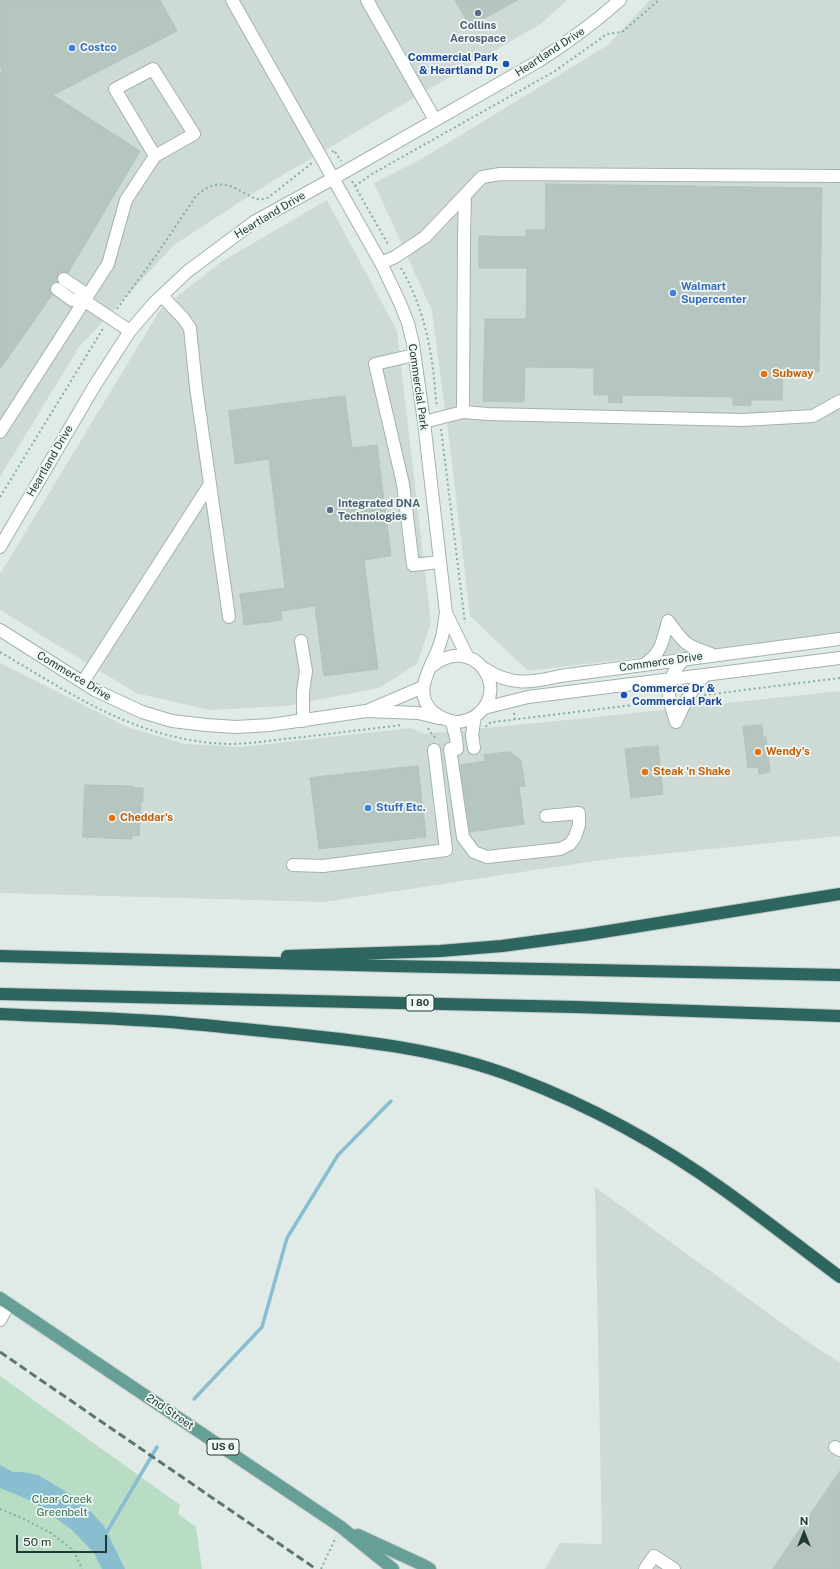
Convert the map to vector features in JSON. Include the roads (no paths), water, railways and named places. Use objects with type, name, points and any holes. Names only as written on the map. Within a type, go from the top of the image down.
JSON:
[{"type":"highway","points":[[196,961],[255,957],[440,951],[502,946],[584,935],[840,894]]},
{"type":"highway","points":[[0,956],[840,975]]},
{"type":"highway","name":"I 80","points":[[0,994],[576,1007],[840,1016]]},
{"type":"highway","points":[[0,1014],[180,1023],[337,1038],[436,1054],[472,1063],[515,1077],[564,1098],[616,1123],[656,1146],[724,1190],[840,1277]]},
{"type":"main road","name":"2nd Street","points":[[4,1301],[341,1527],[393,1569]]},
{"type":"main road","name":"2nd Street","points":[[341,1527],[423,1564],[430,1569]]},
{"type":"street","name":"Commercial Park","points":[[232,0],[381,263],[408,323],[424,422],[446,613]]},
{"type":"street","points":[[367,0],[435,120]]},
{"type":"street","name":"Heartland Drive","points":[[0,547],[95,385],[130,331],[162,296],[188,271],[254,222],[334,178],[563,46],[594,23],[620,0]]},
{"type":"street","points":[[0,432],[108,264],[126,200],[155,156],[194,134],[153,69],[115,89],[155,156]]},
{"type":"street","points":[[381,263],[395,257],[425,237],[482,177],[500,174],[840,176]]},
{"type":"street","points":[[463,412],[464,237],[466,195]]},
{"type":"street","points":[[60,284],[83,292],[85,301],[130,331]]},
{"type":"street","points":[[162,296],[183,318],[190,328],[196,387],[229,616]]},
{"type":"street","points":[[414,355],[375,364],[403,484],[413,565],[440,562]]},
{"type":"street","points":[[424,422],[463,412],[488,414],[743,420],[813,416],[840,401]]},
{"type":"street","points":[[83,682],[210,484]]},
{"type":"street","points":[[446,613],[468,656]]},
{"type":"street","points":[[432,666],[442,640],[446,613]]},
{"type":"street","points":[[644,664],[654,658],[659,652],[668,621],[687,645],[714,655]]},
{"type":"street","name":"Commerce Drive","points":[[0,630],[114,700],[142,712],[172,721],[236,727],[303,721],[366,711]]},
{"type":"street","name":"Commerce Drive","points":[[484,669],[495,676],[522,683],[534,682],[560,676],[644,664],[840,639]]},
{"type":"street","points":[[301,641],[306,671],[303,692],[303,721]]},
{"type":"street","points":[[474,748],[472,735],[480,712],[489,698],[489,678],[477,661],[468,656],[448,656],[439,659],[425,675],[423,686],[424,698],[429,708],[438,716],[450,721],[456,738],[453,749],[463,837],[474,852],[486,856],[504,856],[560,849],[570,844],[575,837],[579,826],[579,813],[546,816]]},
{"type":"street","name":"Commerce Drive","points":[[480,712],[513,700],[528,697],[840,658]]},
{"type":"street","points":[[684,659],[669,680],[669,701],[676,722],[687,698],[694,687],[705,675]]},
{"type":"street","points":[[366,711],[423,686]]},
{"type":"street","points":[[366,711],[418,713],[460,722],[480,712]]},
{"type":"street","points":[[294,865],[323,866],[446,850],[437,745]]},
{"type":"street","points":[[0,1320],[4,1301]]},
{"type":"street","points":[[645,1569],[654,1556],[674,1569]]},
{"type":"water","points":[[0,1465],[13,1472],[38,1475],[80,1500],[104,1526],[125,1569],[102,1569],[94,1553],[72,1530],[32,1501],[0,1488]]},
{"type":"waterway","points":[[194,1399],[262,1327],[287,1238],[338,1155],[391,1101]]},
{"type":"waterway","points":[[105,1535],[157,1447]]},
{"type":"railway","points":[[0,1352],[316,1569]]},
{"type":"place","name":"Collins Aerospace","points":[[478,13]]},
{"type":"place","name":"Costco","points":[[72,48]]},
{"type":"place","name":"Commercial Park & Heartland Dr","points":[[506,64]]},
{"type":"place","name":"Walmart Supercenter","points":[[673,293]]},
{"type":"place","name":"Subway","points":[[764,374]]},
{"type":"place","name":"Integrated DNA Technologies","points":[[330,510]]},
{"type":"place","name":"Commerce Dr & Commercial Park","points":[[624,695]]},
{"type":"place","name":"Wendy's","points":[[758,752]]},
{"type":"place","name":"Steak 'n Shake","points":[[645,772]]},
{"type":"place","name":"Stuff Etc.","points":[[368,808]]},
{"type":"place","name":"Cheddar's","points":[[112,818]]},
{"type":"park label","name":"Clear Creek Greenbelt","points":[[62,1506]]}]
